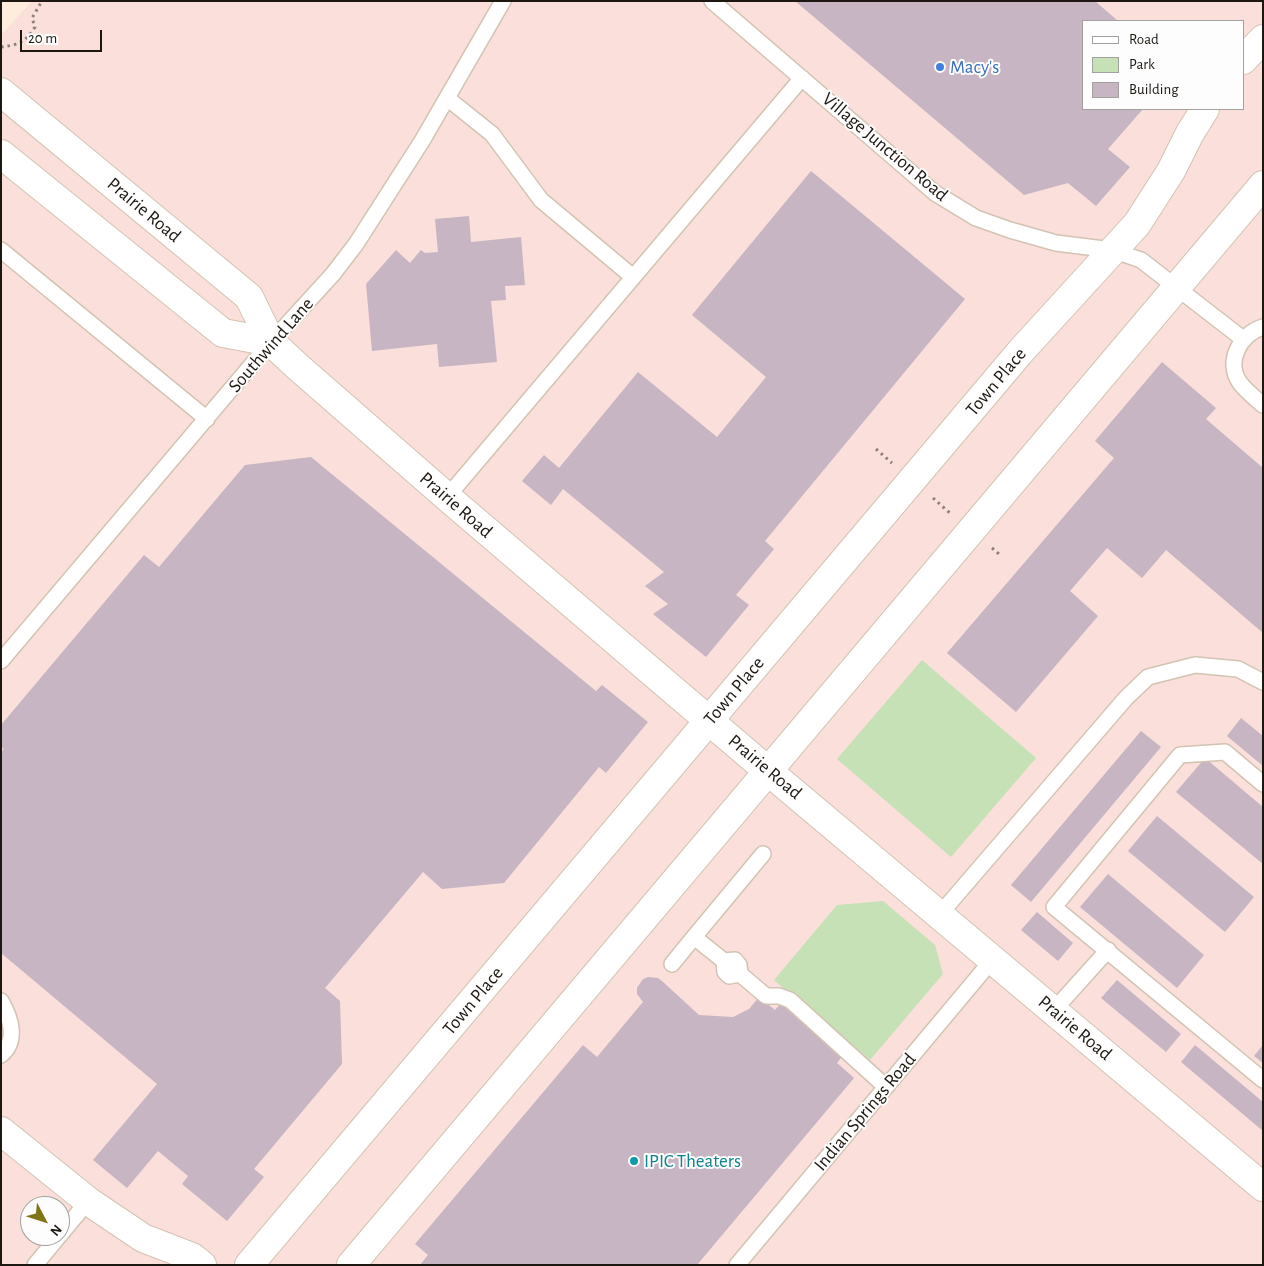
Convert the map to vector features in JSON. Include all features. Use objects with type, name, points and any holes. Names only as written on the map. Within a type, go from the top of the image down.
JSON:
[{"type":"street","points":[[1244,59],[1263,39]]},
{"type":"street","name":"Prairie Road","points":[[1,92],[249,297],[271,342],[447,497],[768,771],[1263,1187]]},
{"type":"street","name":"Town Place","points":[[249,1265],[1021,351],[1137,224],[1171,171],[1190,132],[1204,110]]},
{"type":"street","points":[[1,154],[223,333],[271,342]]},
{"type":"street","points":[[351,1265],[1084,399],[1175,286],[1263,185]]},
{"type":"street","points":[[1,1131],[88,1201],[143,1238],[192,1257],[202,1265]]},
{"type":"lane","name":"Southwind Lane","points":[[1,661],[271,342],[333,274],[356,244],[447,98],[503,1]]},
{"type":"lane","name":"Village Junction Road","points":[[712,1],[936,193],[976,218],[1056,243],[1112,250],[1141,260],[1242,339]]},
{"type":"lane","points":[[447,497],[802,78]]},
{"type":"lane","points":[[447,98],[492,134],[541,200],[633,277]]},
{"type":"lane","points":[[1,250],[207,418]]},
{"type":"lane","points":[[1263,327],[1254,330],[1242,339],[1236,352],[1234,367],[1239,382],[1263,404]]},
{"type":"lane","points":[[940,914],[1126,698],[1148,677],[1195,665],[1238,669],[1263,682]]},
{"type":"lane","points":[[1263,784],[1225,752],[1180,755],[1054,907],[1263,1080]]},
{"type":"lane","points":[[672,964],[763,854]]},
{"type":"lane","points":[[694,937],[724,961],[735,960],[739,965],[740,974],[766,996],[780,996],[790,1000],[886,1087]]},
{"type":"lane","points":[[1054,1010],[1108,950]]},
{"type":"lane","name":"Indian Springs Road","points":[[737,1265],[993,959]]},
{"type":"lane","points":[[1,1001],[13,1030],[8,1049],[1,1055]]},
{"type":"lane","points":[[70,1224],[88,1201]]},
{"type":"lane","points":[[35,1265],[51,1246]]},
{"type":"path","points":[[1,47],[17,45],[28,39],[35,27],[32,18],[42,1]]},
{"type":"path","points":[[876,449],[999,554]]},
{"type":"shaded area","points":[[32,1],[1263,1],[1263,1265],[1,1265],[1,35]]},
{"type":"green space","points":[[922,660],[1036,758],[951,857],[837,759]]},
{"type":"green space","points":[[883,901],[935,945],[943,974],[870,1060],[774,980],[837,905]]},
{"type":"building","points":[[795,1],[1095,1],[1117,20],[1082,20],[1082,110],[1142,110],[1108,149],[1130,167],[1096,206],[1068,183],[1024,195]]},
{"type":"building","points":[[811,171],[965,299],[765,541],[774,549],[736,595],[749,605],[706,657],[653,614],[668,604],[645,586],[664,572],[563,489],[551,505],[522,481],[544,455],[559,468],[638,372],[717,437],[766,377],[692,315]]},
{"type":"building","points":[[469,216],[471,242],[521,237],[525,285],[505,286],[506,300],[491,301],[497,362],[439,367],[437,344],[372,351],[366,284],[396,250],[410,263],[421,250],[425,253],[438,252],[435,219]]},
{"type":"building","points":[[1162,362],[1216,408],[1206,419],[1263,468],[1263,633],[1166,550],[1142,578],[1107,548],[1070,591],[1098,616],[1016,712],[947,653],[1114,458],[1095,441]]},
{"type":"building","points":[[311,457],[596,691],[602,685],[648,722],[606,773],[599,767],[504,883],[442,889],[423,872],[325,988],[340,1001],[342,1064],[254,1169],[264,1177],[227,1221],[182,1184],[188,1176],[158,1151],[127,1188],[93,1160],[157,1084],[1,953],[1,752],[4,749],[1,747],[1,725],[144,555],[159,567],[245,465]]},
{"type":"building","points":[[1241,718],[1263,736],[1263,766],[1227,736]]},
{"type":"building","points":[[1141,731],[1161,747],[1031,902],[1011,885]]},
{"type":"building","points":[[1205,758],[1263,807],[1263,864],[1176,792]]},
{"type":"building","points":[[1157,816],[1254,897],[1225,932],[1128,851]]},
{"type":"building","points":[[1108,874],[1204,955],[1177,988],[1080,907]]},
{"type":"building","points":[[1037,912],[1073,943],[1058,961],[1021,930]]},
{"type":"building","name":"IPIC Theaters","points":[[648,977],[658,978],[699,1015],[733,1017],[749,1009],[759,997],[775,1010],[783,1001],[845,1053],[837,1063],[854,1078],[697,1265],[420,1265],[428,1255],[415,1244],[583,1045],[597,1057],[643,1002],[637,994],[637,988],[643,979]]},
{"type":"building","points":[[1117,980],[1181,1034],[1166,1052],[1101,998]]},
{"type":"building","points":[[1195,1045],[1263,1102],[1263,1131],[1181,1062]]},
{"type":"building","points":[[1263,1045],[1263,1063],[1254,1056]]},
{"type":"place","name":"Macy's","points":[[940,67]]},
{"type":"place","name":"IPIC Theaters","points":[[634,1161]]}]
